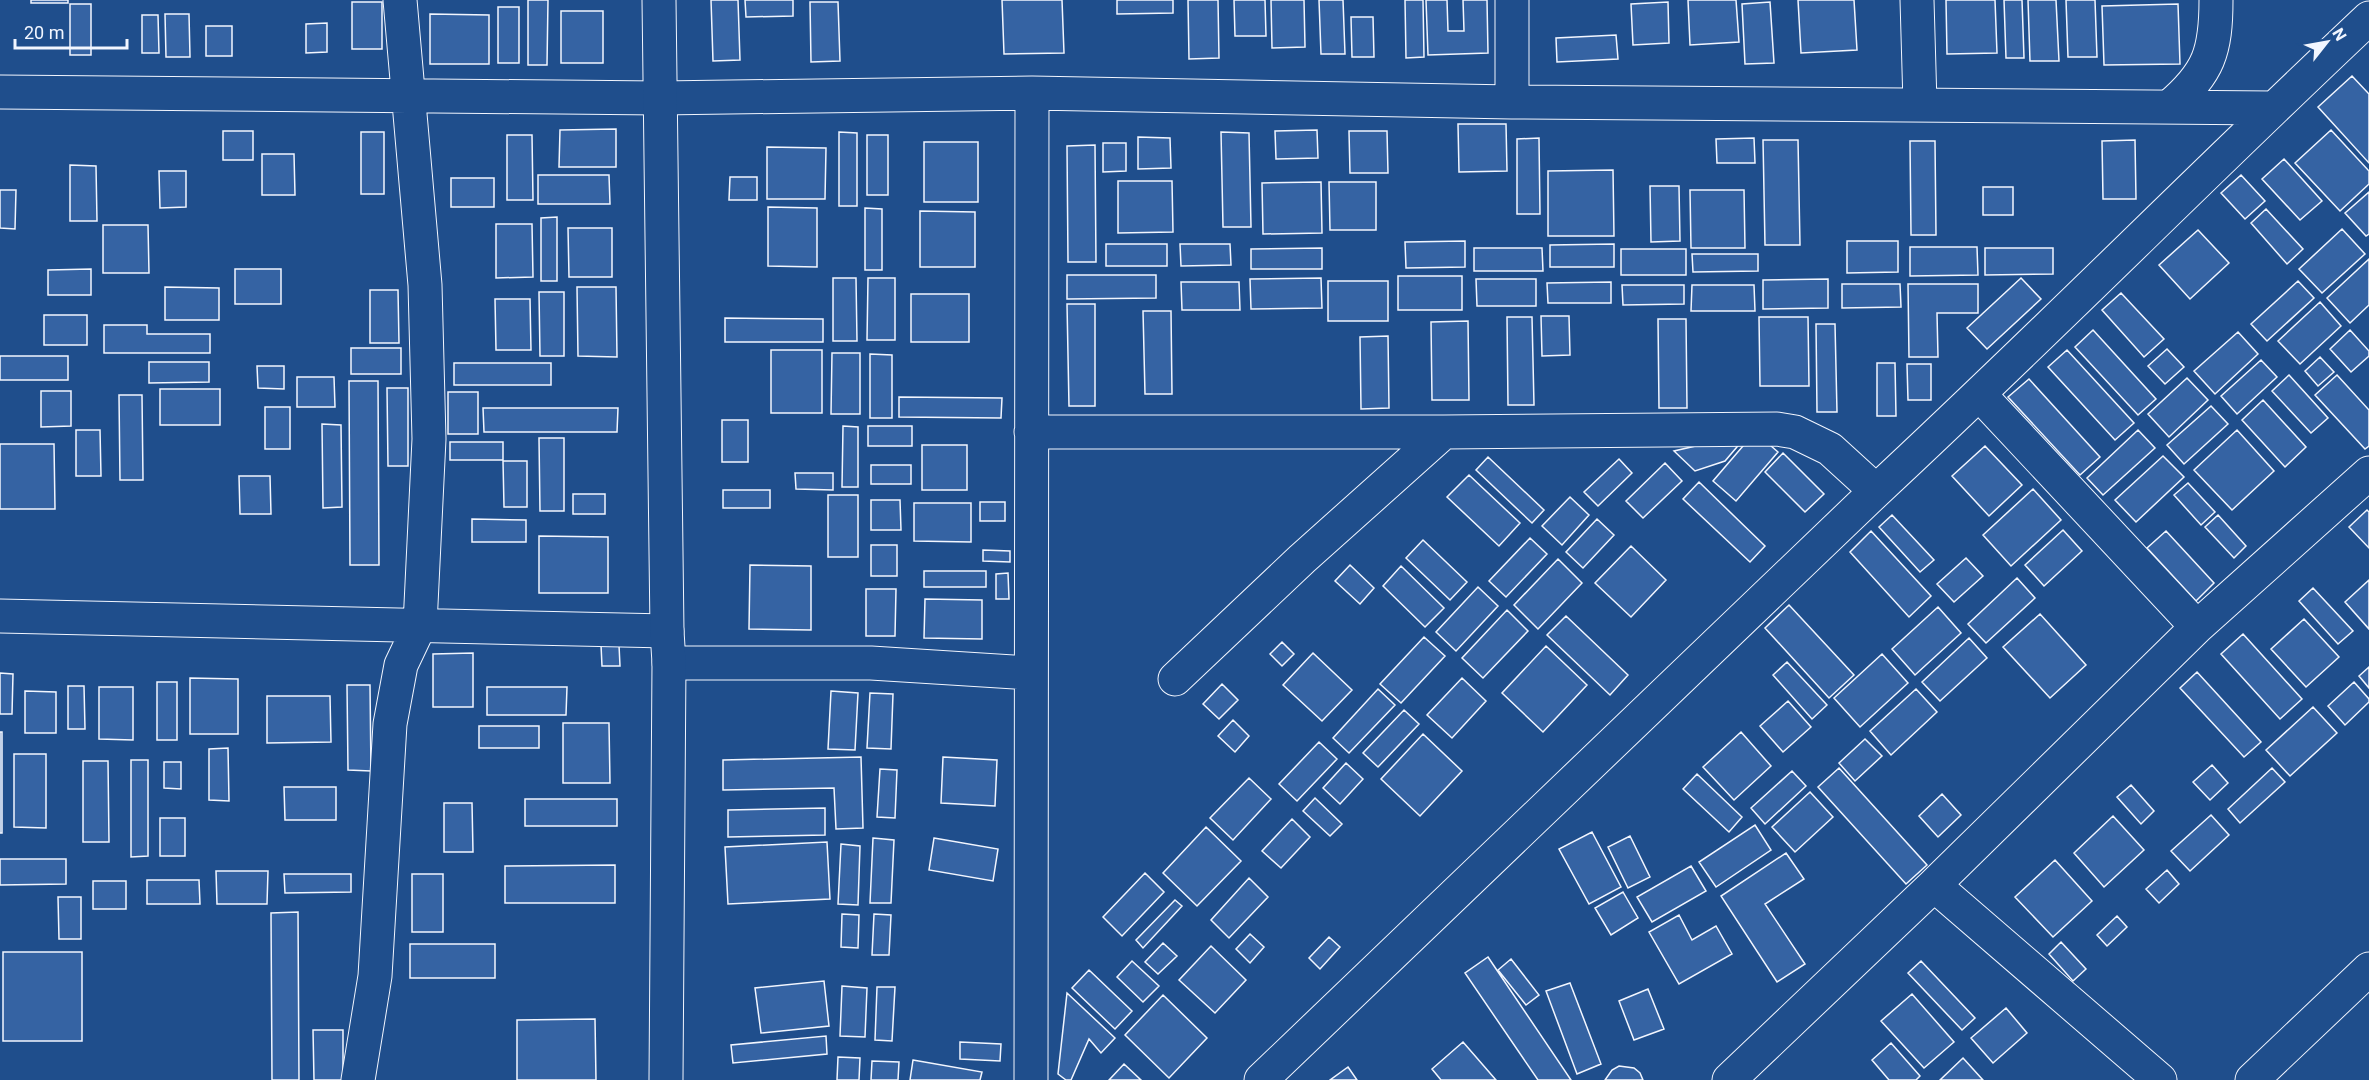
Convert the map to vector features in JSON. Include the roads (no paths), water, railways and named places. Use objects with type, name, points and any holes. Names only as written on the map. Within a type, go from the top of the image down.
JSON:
[{"type":"main road","points":[[358,1080],[375,976],[390,724],[401,665],[420,625],[429,439],[425,285],[400,0]]},
{"type":"main road","points":[[659,0],[668,647],[666,1080]]},
{"type":"main road","points":[[1512,0],[1512,102]]},
{"type":"main road","points":[[1917,0],[1920,104]]},
{"type":"main road","points":[[2170,106],[2191,88],[2207,64],[2216,28],[2216,0]]},
{"type":"main road","points":[[1262,1080],[1876,490],[1980,395],[2369,18]]},
{"type":"main road","points":[[0,92],[660,98],[1032,93],[1512,102],[2274,108]]},
{"type":"main road","points":[[1031,1080],[1032,93]]},
{"type":"main road","points":[[1980,395],[2197,627]]},
{"type":"main road","points":[[1031,432],[1777,429],[1795,432],[1830,448],[1876,490]]},
{"type":"main road","points":[[1175,679],[1302,559],[1444,432]]},
{"type":"main road","points":[[1729,1080],[1934,885],[2197,627],[2369,473]]},
{"type":"main road","points":[[0,616],[420,625],[871,663],[1031,673]]},
{"type":"main road","points":[[1934,885],[2160,1080]]},
{"type":"main road","points":[[2252,1080],[2369,969]]}]
